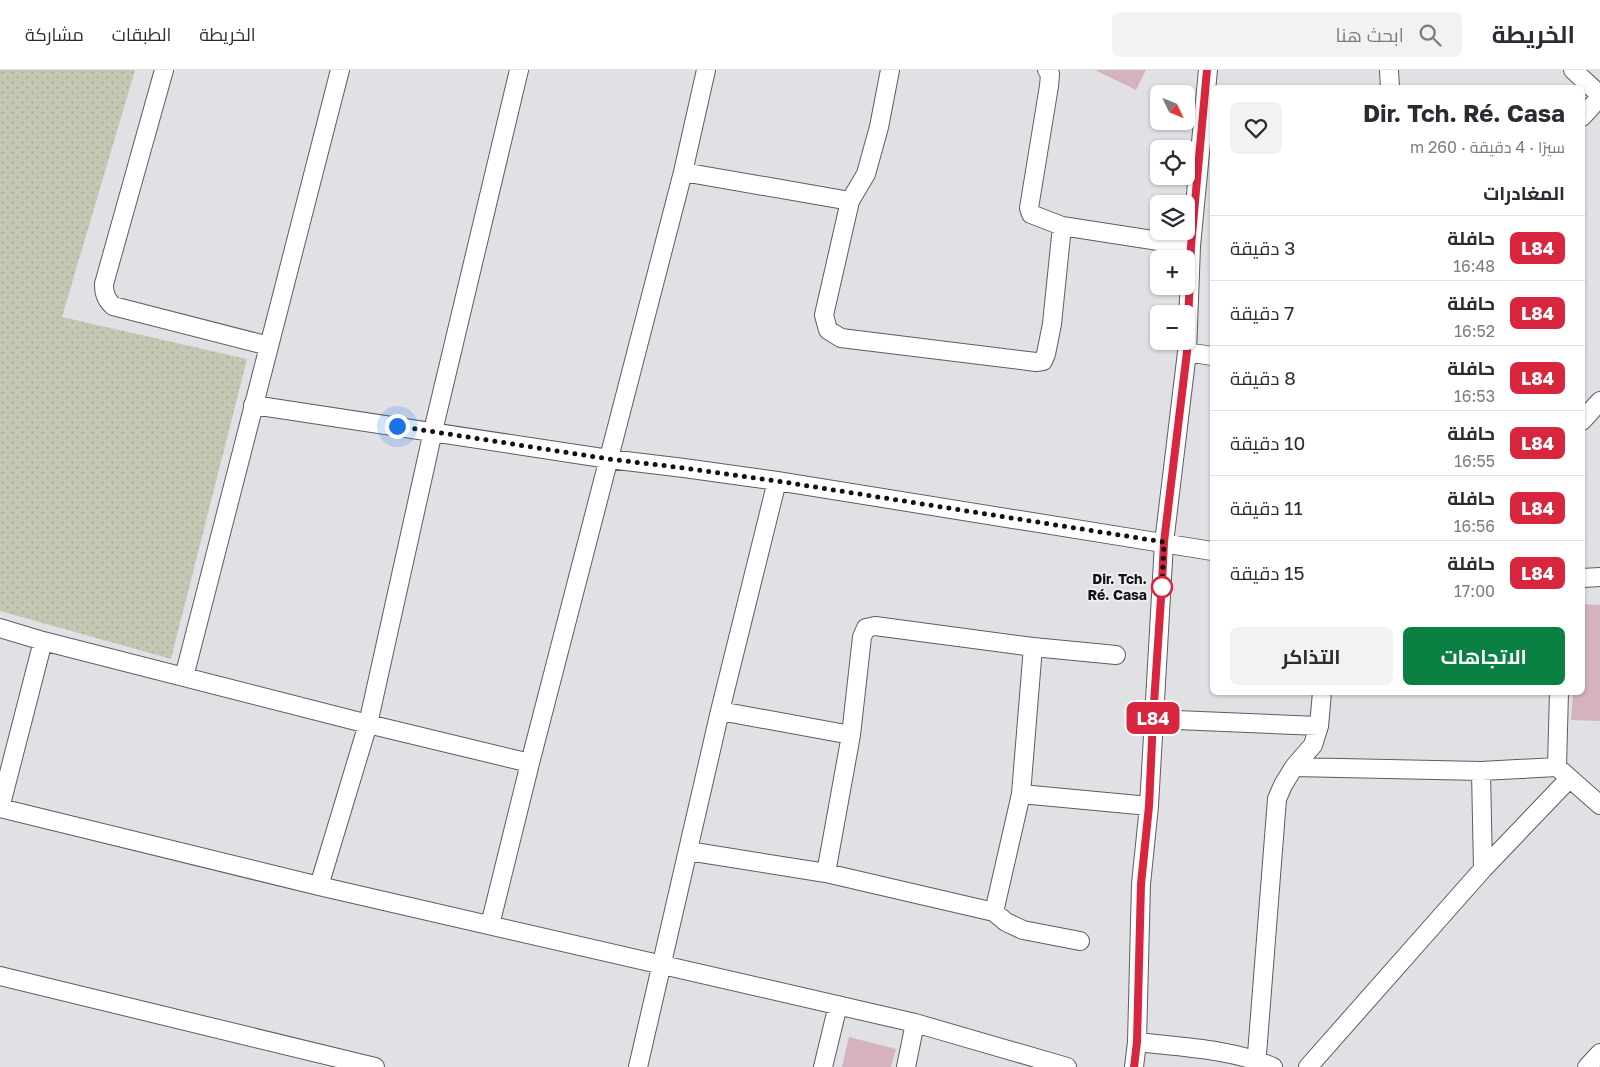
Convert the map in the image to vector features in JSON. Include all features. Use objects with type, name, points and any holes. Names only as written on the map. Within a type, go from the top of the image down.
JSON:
[{"type":"street","points":[[164,70],[104,284],[104,293],[107,300],[114,306],[269,346]]},
{"type":"street","points":[[184,677],[340,70]]},
{"type":"street","points":[[319,886],[368,724],[433,431],[519,70]]},
{"type":"street","points":[[490,925],[683,172],[706,70]]},
{"type":"street","points":[[890,70],[879,127],[866,174],[850,201],[824,315],[828,330],[841,338],[1036,362],[1043,361],[1052,324],[1062,226]]},
{"type":"street","points":[[1048,70],[1050,86],[1029,208],[1031,214],[1062,226],[1191,246]]},
{"type":"street","points":[[1134,1067],[1137,1042],[1141,884],[1149,806],[1164,542],[1187,352],[1191,246],[1208,70]]},
{"type":"street","points":[[1389,70],[1390,85]]},
{"type":"street","points":[[1573,70],[1600,96],[1585,114]]},
{"type":"street","points":[[683,172],[850,201]]},
{"type":"street","points":[[1187,352],[1210,356]]},
{"type":"street","points":[[1585,418],[1600,401]]},
{"type":"street","points":[[253,405],[609,459],[777,481],[1210,551]]},
{"type":"street","points":[[638,1067],[720,711],[777,481]]},
{"type":"street","points":[[1585,578],[1600,577]]},
{"type":"street","points":[[826,873],[851,735],[862,637],[866,628],[875,626],[1033,647],[1116,655]]},
{"type":"street","points":[[0,628],[43,641],[368,724],[530,763]]},
{"type":"street","points":[[43,641],[0,808],[319,886],[915,1023],[1067,1067]]},
{"type":"street","points":[[994,912],[1021,794],[1033,647]]},
{"type":"street","points":[[1137,1042],[1203,1050],[1262,1065],[1277,799],[1282,785],[1294,767],[1313,745],[1319,726],[1322,695]]},
{"type":"street","points":[[1308,1067],[1483,869],[1563,773],[1559,695]]},
{"type":"street","points":[[720,711],[851,735]]},
{"type":"street","points":[[1153,719],[1319,726]]},
{"type":"street","points":[[1294,767],[1563,773],[1600,805]]},
{"type":"street","points":[[1481,770],[1483,869]]},
{"type":"street","points":[[1021,794],[1149,806]]},
{"type":"street","points":[[688,851],[826,873],[994,912],[1006,922],[1023,930],[1080,941]]},
{"type":"street","points":[[0,976],[375,1067]]},
{"type":"street","points":[[823,1067],[838,1005]]},
{"type":"street","points":[[906,1067],[915,1023]]},
{"type":"street","points":[[1587,1067],[1600,1053]]},
{"type":"green space","points":[[0,70],[135,70],[62,317],[247,359],[171,659],[0,611]]},
{"type":"building","points":[[1095,70],[1146,70],[1136,90]]},
{"type":"building","points":[[1585,604],[1600,605],[1600,721],[1571,720],[1573,695],[1585,695]]},
{"type":"building","points":[[849,1037],[896,1049],[891,1067],[842,1067]]},
{"type":"bus line","name":"L84","points":[[1134,1067],[1137,1042],[1141,884],[1149,806],[1164,542],[1187,352],[1191,246],[1207,70]]},
{"type":"place","name":"Dir. Tch. Ré. Casa","points":[[1162,587]]},
{"type":"route","points":[[397,426],[609,459],[777,481],[1164,542],[1162,587]]}]
